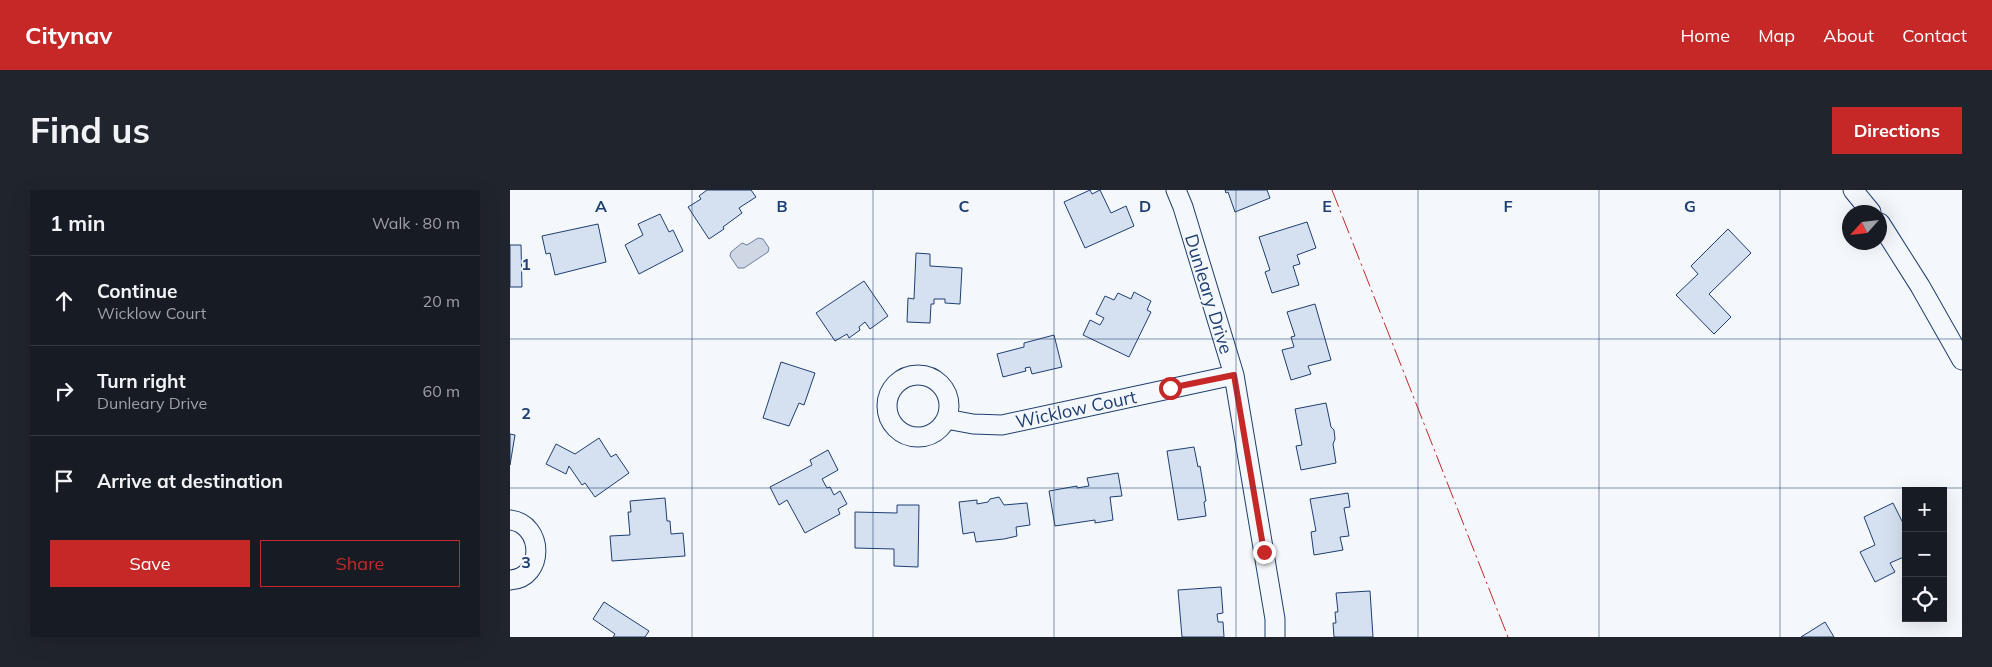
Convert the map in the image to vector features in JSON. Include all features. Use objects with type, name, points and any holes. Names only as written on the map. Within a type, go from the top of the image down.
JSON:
[{"type":"street","name":"Dunleary Drive","points":[[1176,190],[1183,207],[1234,375],[1275,619],[1275,637]]},
{"type":"street","points":[[1853,190],[1865,205]]},
{"type":"street","points":[[1887,233],[1920,286],[1962,360]]},
{"type":"street","name":"Wicklow Court","points":[[946,419],[973,424],[1002,425],[1234,375]]},
{"type":"street","points":[[510,520],[524,525],[535,540],[537,550],[536,560],[524,576],[510,580]]},
{"type":"shaded area","points":[[758,238],[763,239],[769,248],[768,252],[744,268],[738,268],[730,256],[731,252],[742,243],[747,245]]},
{"type":"building","points":[[707,190],[751,190],[756,197],[739,208],[742,213],[709,239],[688,207],[701,199],[699,196]]},
{"type":"building","points":[[1090,190],[1092,194],[1100,190],[1111,213],[1126,206],[1134,226],[1085,248],[1064,202]]},
{"type":"building","points":[[1225,190],[1267,190],[1270,198],[1235,212],[1228,192],[1226,193]]},
{"type":"building","points":[[660,214],[669,232],[673,230],[683,251],[639,274],[625,245],[643,235],[638,224]]},
{"type":"building","points":[[1307,222],[1316,248],[1297,255],[1300,264],[1293,266],[1299,285],[1272,293],[1265,272],[1270,270],[1259,237]]},
{"type":"building","points":[[598,224],[606,262],[555,275],[550,253],[546,254],[542,236]]},
{"type":"building","points":[[1728,229],[1751,253],[1709,294],[1731,317],[1714,334],[1676,295],[1698,274],[1691,266]]},
{"type":"building","points":[[510,245],[521,245],[522,287],[510,287]]},
{"type":"building","points":[[916,253],[930,254],[930,266],[962,268],[960,304],[945,303],[945,299],[934,299],[934,304],[931,304],[930,323],[907,322],[908,298],[914,299]]},
{"type":"building","points":[[864,281],[888,316],[870,329],[865,322],[859,327],[860,330],[849,338],[847,334],[835,341],[816,313]]},
{"type":"building","points":[[1134,292],[1151,301],[1147,310],[1151,312],[1129,357],[1083,335],[1090,320],[1100,325],[1104,318],[1096,314],[1105,296],[1114,300],[1118,293],[1131,299]]},
{"type":"building","points":[[1315,304],[1331,360],[1308,366],[1311,374],[1291,380],[1282,350],[1294,347],[1291,337],[1295,336],[1287,312]]},
{"type":"building","points":[[1054,335],[1062,367],[1032,374],[1030,367],[1025,368],[1026,371],[1003,377],[997,354],[1024,347],[1024,343]]},
{"type":"building","points":[[781,362],[815,373],[804,405],[799,403],[789,426],[763,418]]},
{"type":"building","points":[[1326,403],[1331,427],[1334,430],[1335,439],[1333,444],[1336,463],[1301,470],[1296,446],[1302,445],[1295,409]]},
{"type":"building","points":[[510,434],[515,435],[510,465]]},
{"type":"building","points":[[599,438],[611,457],[616,454],[629,473],[595,497],[585,483],[582,485],[569,466],[566,474],[546,464],[556,444],[575,454]]},
{"type":"building","points":[[1194,447],[1198,467],[1200,466],[1206,501],[1204,502],[1206,516],[1178,520],[1167,451]]},
{"type":"building","points":[[828,450],[838,470],[822,479],[827,488],[830,487],[834,495],[840,491],[847,504],[838,509],[840,514],[805,533],[787,500],[779,505],[770,487],[812,465],[810,460]]},
{"type":"building","points":[[1118,473],[1122,496],[1110,497],[1113,520],[1095,523],[1095,520],[1055,526],[1049,491],[1089,486],[1087,478]]},
{"type":"building","points":[[1348,493],[1350,507],[1344,508],[1349,536],[1340,537],[1343,550],[1314,555],[1311,532],[1316,531],[1310,499]]},
{"type":"building","points":[[999,497],[1004,505],[1027,503],[1030,525],[1016,527],[1017,536],[1004,539],[976,542],[974,532],[963,534],[959,502],[977,500],[977,504]]},
{"type":"building","points":[[665,498],[667,521],[670,521],[671,534],[683,533],[685,556],[612,561],[610,536],[630,535],[628,512],[631,512],[630,501]]},
{"type":"building","points":[[1893,503],[1902,521],[1902,558],[1890,563],[1895,572],[1875,582],[1860,552],[1875,545],[1864,517]]},
{"type":"building","points":[[897,505],[919,505],[918,567],[894,566],[894,549],[855,548],[855,512],[897,513]]},
{"type":"building","points":[[1221,587],[1223,613],[1217,614],[1218,622],[1223,622],[1224,637],[1182,637],[1178,590]]},
{"type":"building","points":[[1370,591],[1373,637],[1334,637],[1333,623],[1336,623],[1335,612],[1338,612],[1336,593]]},
{"type":"building","points":[[604,602],[649,631],[645,637],[613,637],[615,634],[593,619]]},
{"type":"building","points":[[1825,622],[1834,637],[1801,637]]},
{"type":"power","points":[[1332,190],[1508,637]]},
{"type":"route","points":[[1170,388],[1234,375],[1264,552]]}]
